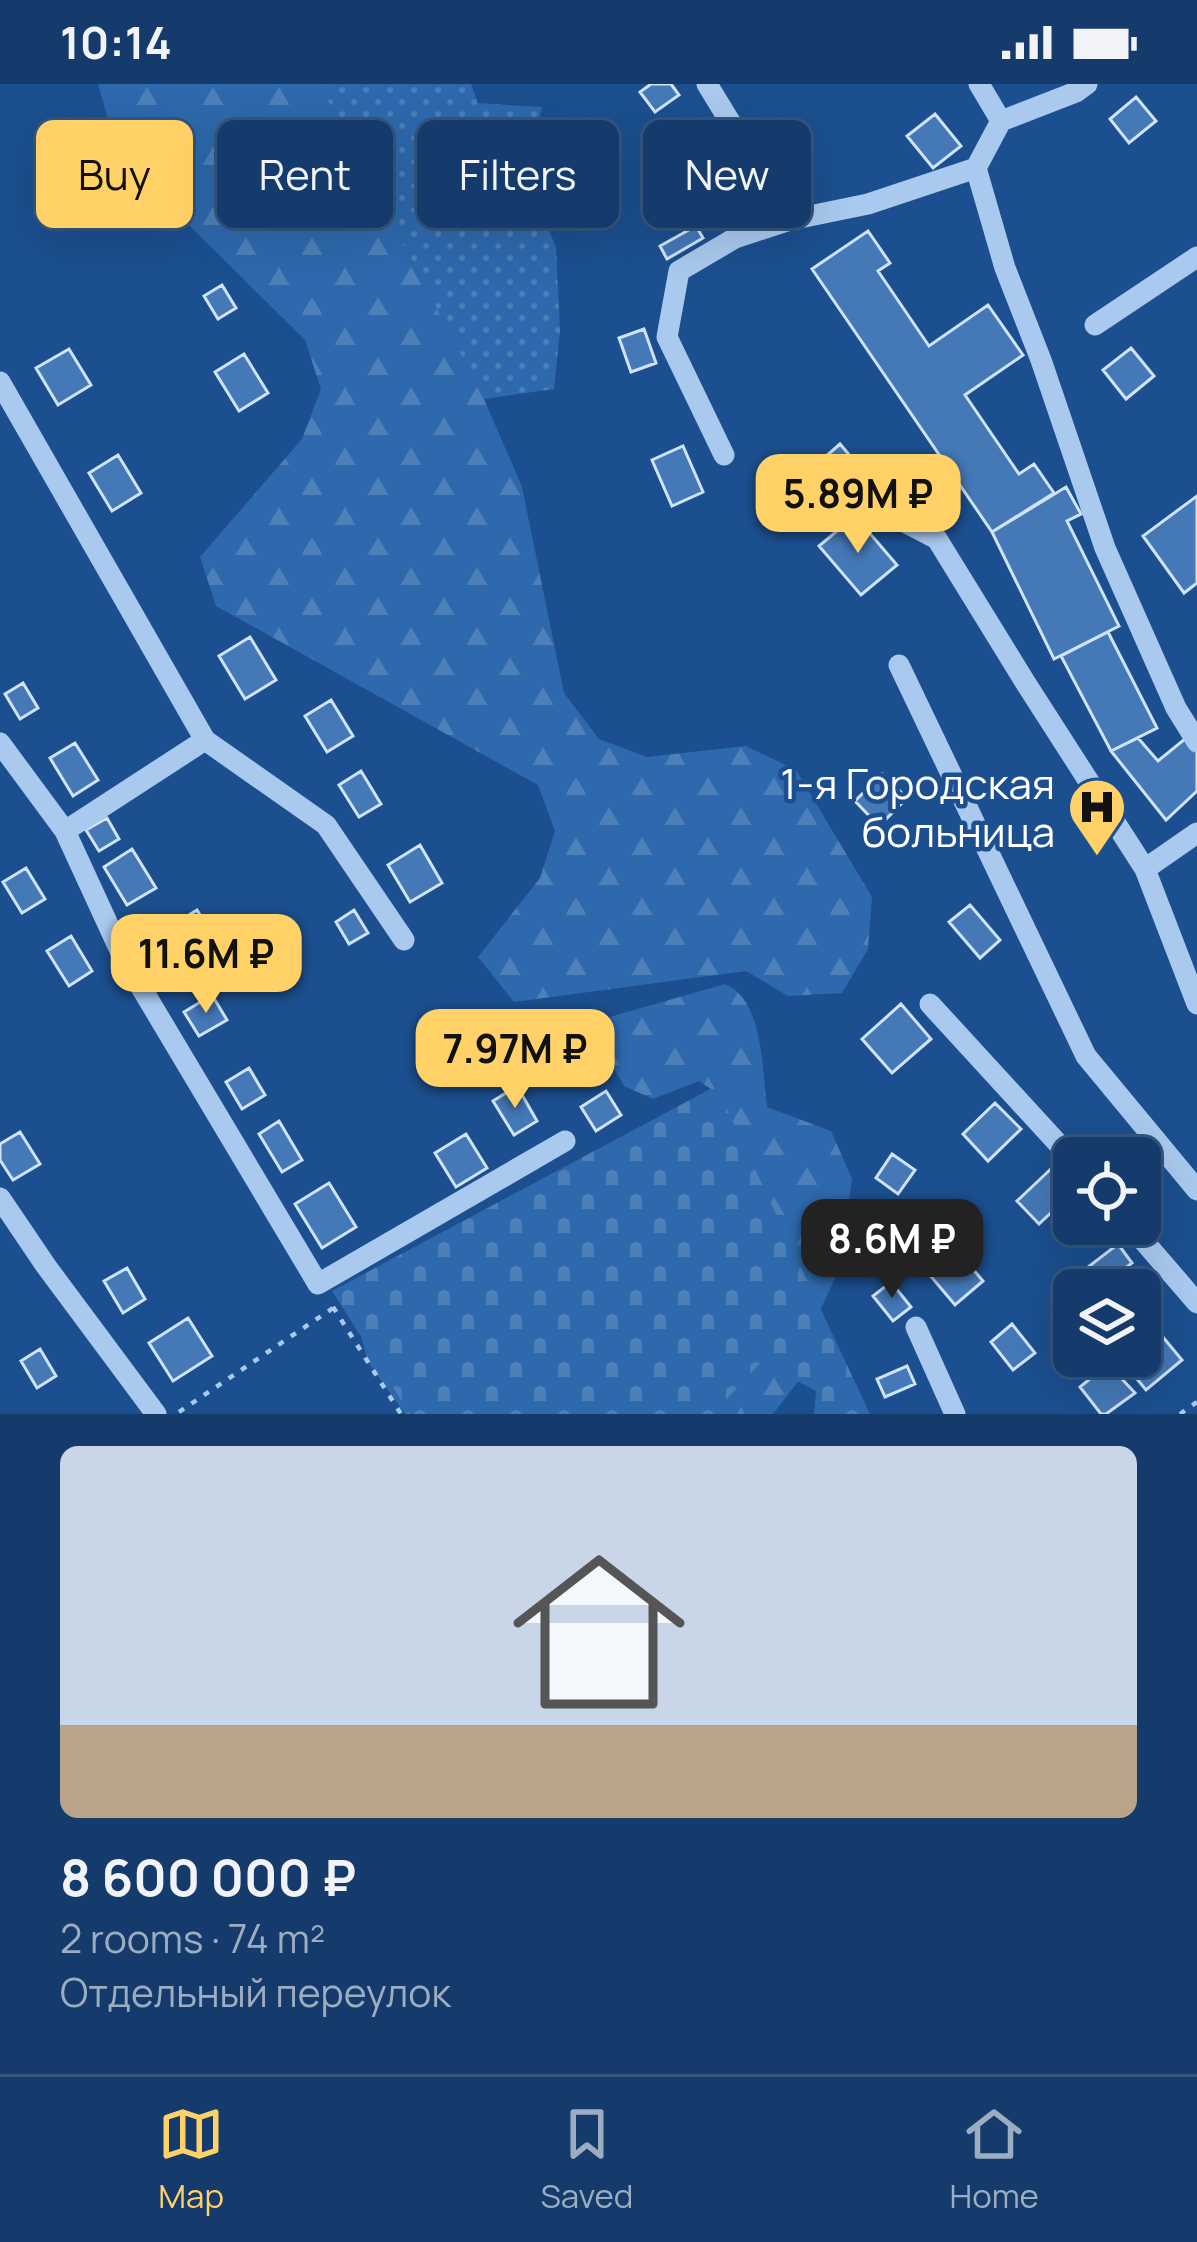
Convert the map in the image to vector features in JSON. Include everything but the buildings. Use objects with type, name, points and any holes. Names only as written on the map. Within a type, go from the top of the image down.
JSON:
[{"type":"street","points":[[707,84],[729,120]]},
{"type":"street","points":[[979,84],[1001,121]]},
{"type":"street","points":[[811,216],[868,204],[976,168],[1001,121],[1087,84]]},
{"type":"street","points":[[976,168],[1005,268],[1105,548],[1176,708],[1197,742]]},
{"type":"street","points":[[724,455],[667,337],[679,271],[735,238],[766,228]]},
{"type":"street","points":[[1094,325],[1197,257]]},
{"type":"street","points":[[0,382],[10,425],[206,740],[326,825],[404,940]]},
{"type":"street","points":[[892,516],[937,539],[1145,869],[1197,1004]]},
{"type":"street","points":[[899,665],[1086,1056],[1197,1190]]},
{"type":"street","points":[[1176,708],[1197,693]]},
{"type":"street","points":[[65,832],[206,740]]},
{"type":"street","points":[[0,743],[65,832],[123,957],[318,1284],[566,1141]]},
{"type":"street","points":[[1145,869],[1197,833]]},
{"type":"street","points":[[930,1004],[1053,1138]]},
{"type":"street","points":[[0,1198],[156,1414]]},
{"type":"street","points":[[1147,1245],[1197,1303]]},
{"type":"street","points":[[916,1327],[955,1414]]},
{"type":"path","points":[[318,1284],[400,1414]]},
{"type":"path","points":[[176,1414],[333,1308]]},
{"type":"path","points":[[1180,1414],[1197,1402]]},
{"type":"green space","points":[[98,84],[319,84],[338,120],[217,120],[217,228],[393,225],[484,399],[522,487],[564,693],[599,739],[647,757],[746,746],[796,770],[872,897],[868,949],[842,993],[788,996],[746,971],[514,1002],[478,957],[540,878],[555,831],[538,785],[216,606],[200,557],[302,439],[321,389],[305,340],[192,228],[193,120],[108,120]]},
{"type":"green space","points":[[319,84],[471,84],[478,103],[542,107],[539,120],[417,120],[417,228],[548,228],[556,247],[560,332],[554,389],[484,399],[393,225],[393,120],[338,120]]},
{"type":"green space","points":[[725,984],[738,992],[754,1020],[767,1107],[831,1131],[852,1179],[839,1270],[813,1325],[803,1375],[773,1414],[405,1414],[368,1362],[356,1317],[711,1089],[699,1081],[653,1099],[624,1086],[592,1030],[599,1020]]},
{"type":"green space","points":[[716,1086],[870,1414],[814,1414],[816,1391],[761,1362],[713,1414],[410,1414],[332,1291]]},
{"type":"place","name":"1-я Городская больница","points":[[1097,858]]}]
